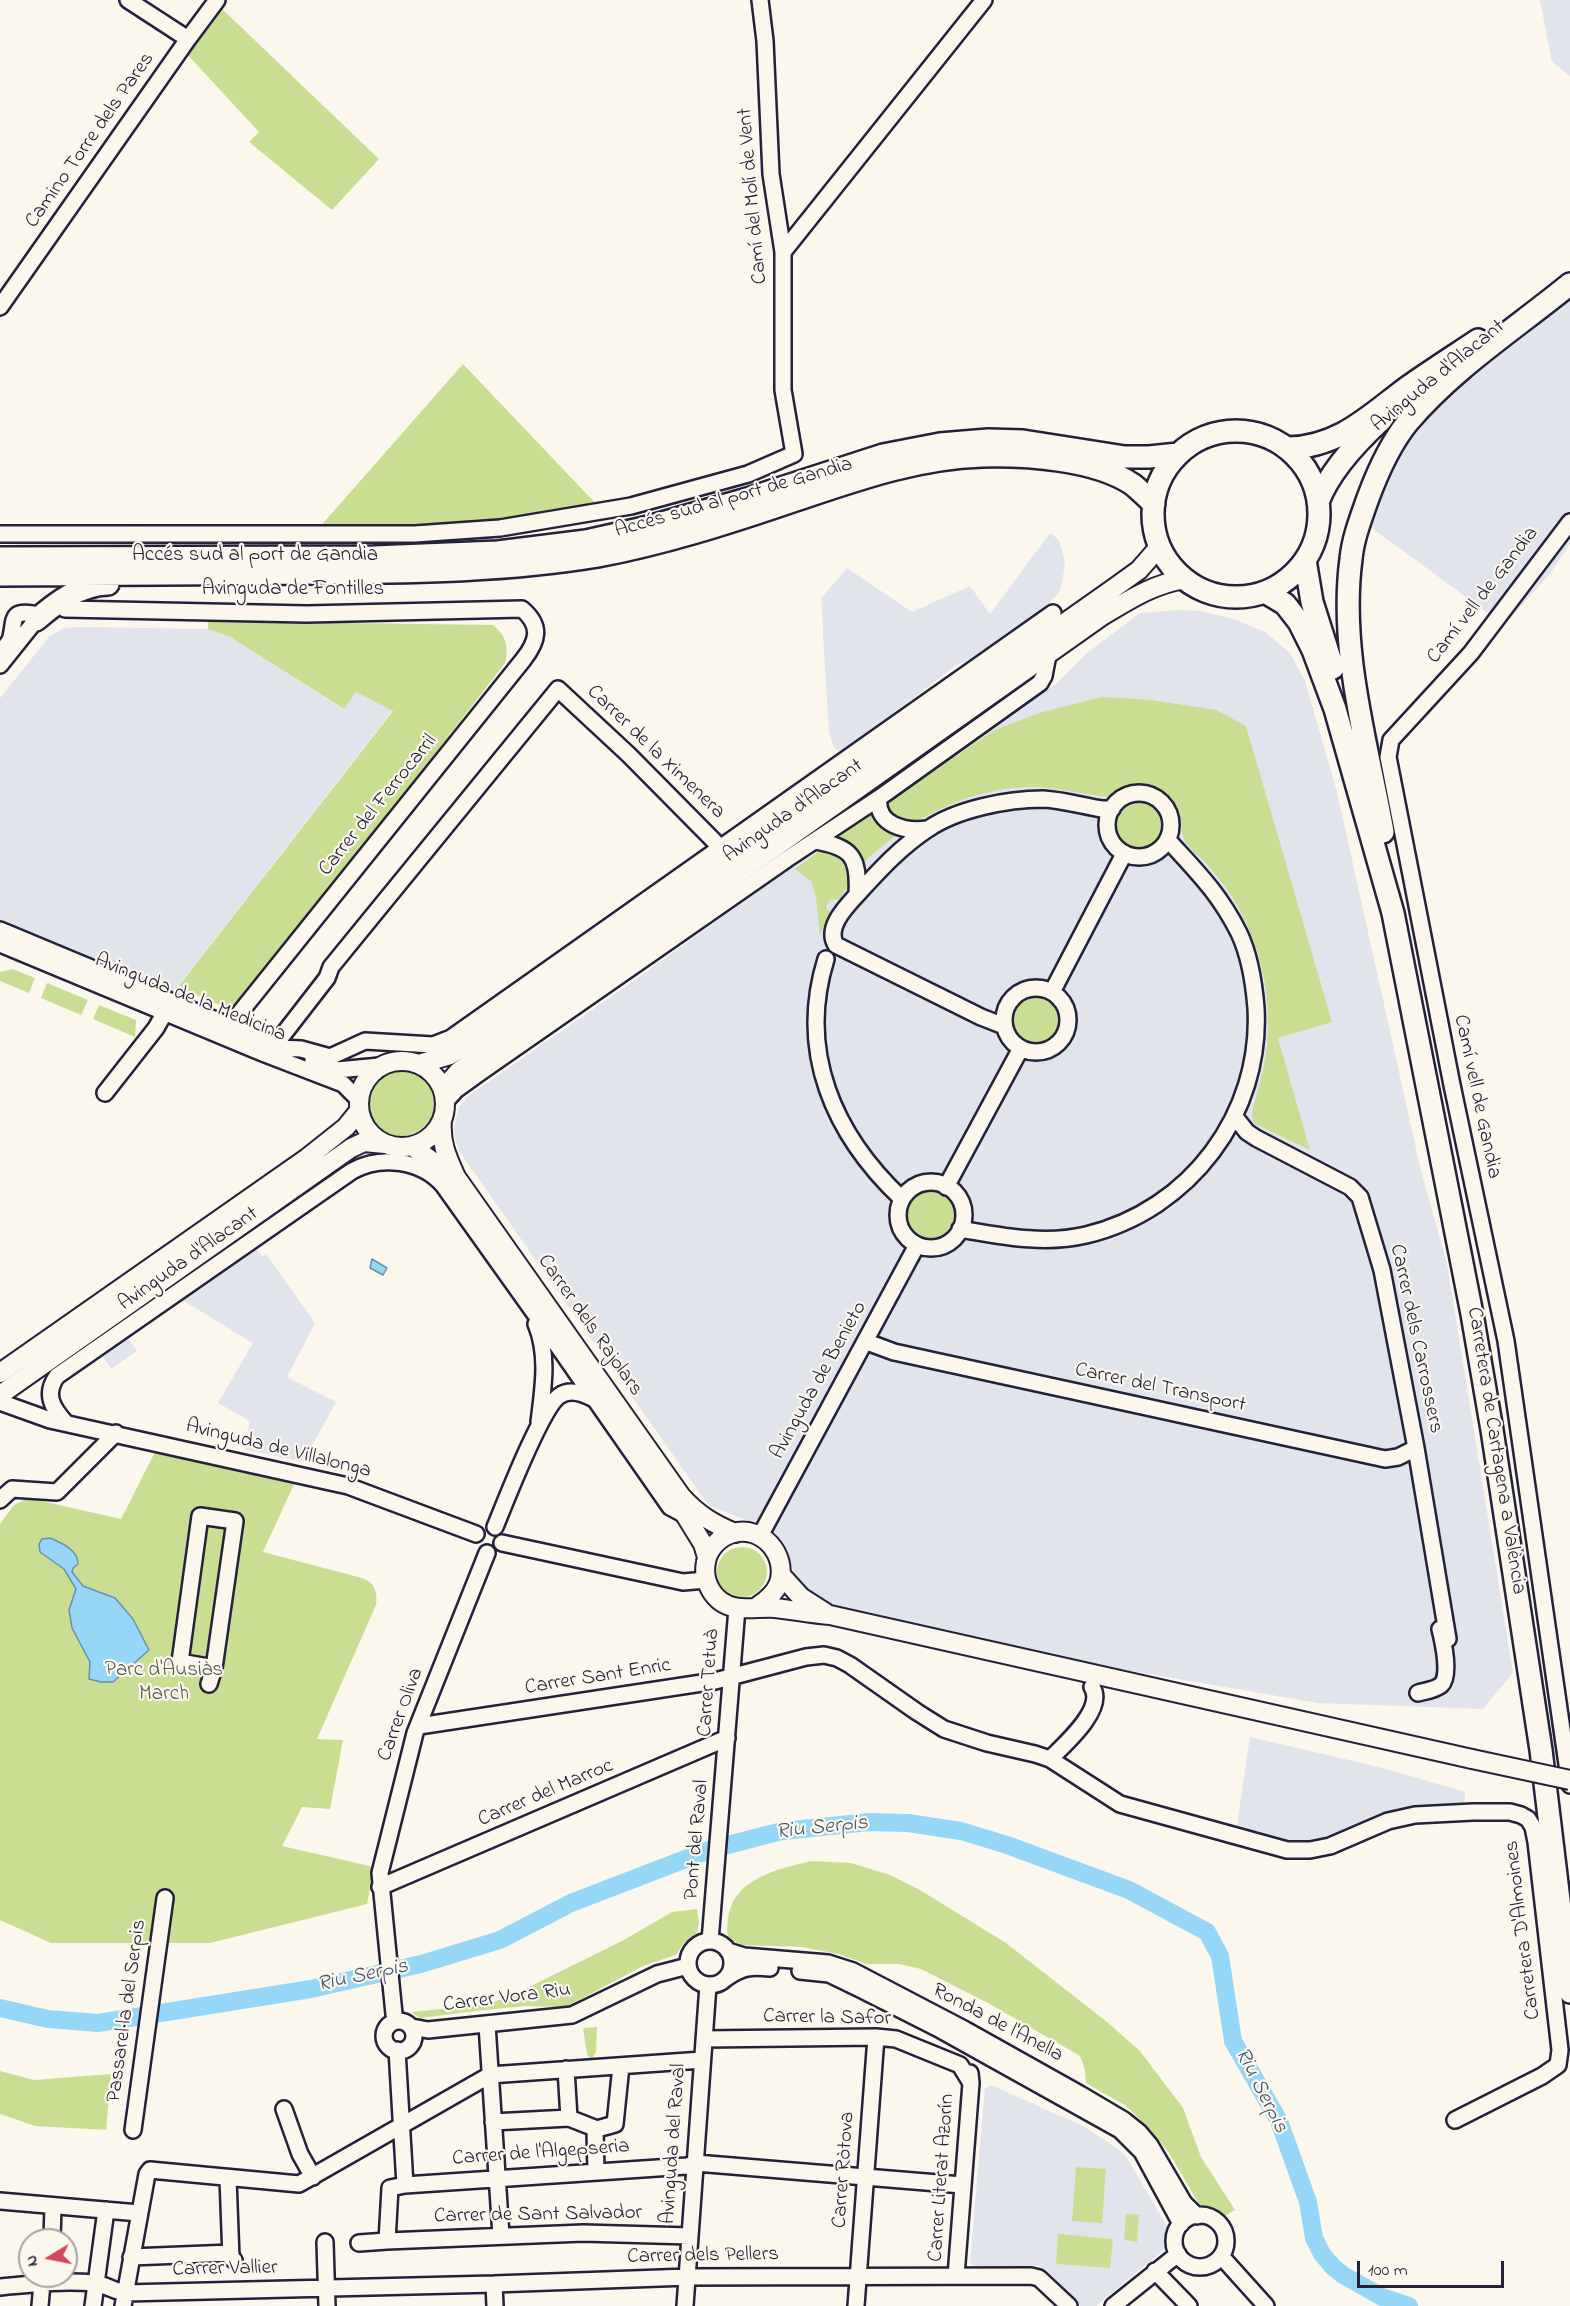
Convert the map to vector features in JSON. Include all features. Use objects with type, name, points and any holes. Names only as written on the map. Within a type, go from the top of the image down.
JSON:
[{"type":"highway","name":"Avinguda d'Alacant","points":[[1288,448],[1326,441],[1347,432],[1570,275]]},
{"type":"highway","points":[[1393,913],[1391,879],[1365,741],[1350,643],[1347,599],[1351,558],[1357,529],[1382,463],[1408,423],[1481,352],[1570,284]]},
{"type":"highway","name":"Avinguda d'Alacant","points":[[1318,502],[1330,478],[1377,424],[1403,400],[1548,290]]},
{"type":"highway","name":"Accés sud al port de Gandia","points":[[1226,431],[1253,432],[1288,448],[1302,462],[1314,487],[1318,502],[1318,526],[1305,560],[1280,584],[1265,592],[1245,597],[1223,596],[1203,590],[1185,579],[1170,564],[1160,546],[1154,526],[1154,504],[1158,486],[1166,469],[1178,454],[1200,439],[1226,431]]},
{"type":"highway","name":"Accés sud al port de Gandia","points":[[0,558],[374,557],[536,549],[644,528],[747,499],[874,458],[940,444],[988,440],[1023,441],[1125,456],[1149,457],[1178,454]]},
{"type":"highway","name":"Accés sud al port de Gandia","points":[[0,574],[292,574],[453,571],[517,567],[599,555],[680,536],[877,473],[914,464],[982,456],[1018,457],[1080,465],[1111,473],[1133,485],[1154,504]]},
{"type":"highway","points":[[1305,560],[1312,602],[1357,752],[1385,884]]},
{"type":"highway","points":[[36,620],[67,596],[101,584],[196,581],[292,574]]},
{"type":"highway","points":[[1265,592],[1285,604],[1299,622],[1313,650],[1335,709],[1393,913]]},
{"type":"highway","name":"Carretera de Cartagena a València","points":[[1393,913],[1472,1314],[1492,1430],[1541,1750],[1570,1992]]},
{"type":"main road","name":"Avinguda d'Alacant","points":[[419,1064],[441,1058],[461,1048],[1121,583],[1147,562],[1160,546]]},
{"type":"main road","name":"Avinguda d'Alacant","points":[[445,1098],[451,1080],[459,1071],[1102,616],[1163,583],[1185,579]]},
{"type":"main road","points":[[399,1060],[419,1064],[439,1081],[445,1098],[442,1120],[435,1132],[424,1141],[412,1146],[398,1147],[385,1144],[368,1131],[359,1106],[365,1080],[380,1066],[399,1060]]},
{"type":"main road","name":"Avinguda d'Alacant","points":[[0,1373],[307,1158],[346,1127],[359,1106]]},
{"type":"main road","name":"Carrer dels Rajolars","points":[[442,1120],[441,1136],[444,1151],[456,1177],[681,1496],[694,1511],[708,1521],[735,1533]]},
{"type":"main road","name":"Avinguda d'Alacant","points":[[0,1395],[351,1148],[364,1142],[385,1144]]},
{"type":"main road","name":"Carrer dels Rajolars","points":[[412,1146],[446,1174],[688,1516],[703,1544],[707,1557]]},
{"type":"main road","points":[[758,1606],[776,1589],[781,1575],[778,1556],[772,1546],[760,1536],[752,1533],[735,1533],[718,1541],[707,1557],[705,1568],[706,1580],[716,1598],[737,1608],[758,1606],[830,1615],[1570,1782]]},
{"type":"main road","points":[[781,1575],[801,1597],[830,1615]]},
{"type":"street","points":[[128,0],[188,39]]},
{"type":"street","name":"Camino Torre dels Pares","points":[[0,307],[217,0]]},
{"type":"street","name":"Camí del Molí de Vent","points":[[0,534],[415,534],[500,528],[631,506],[748,474],[794,454],[783,390],[783,252],[771,174],[765,41],[760,0]]},
{"type":"street","points":[[783,252],[984,0]]},
{"type":"street","name":"Camí vell de Gandia","points":[[1570,522],[1471,652],[1396,733],[1391,740],[1388,756],[1445,1051],[1506,1341],[1568,1744],[1570,1782]]},
{"type":"street","name":"Avinguda de Fontilles","points":[[65,609],[307,614],[522,609]]},
{"type":"street","name":"Carrer del Ferrocarril","points":[[230,1025],[533,647],[535,626],[530,616],[522,609]]},
{"type":"street","points":[[0,653],[11,639],[16,615],[23,612],[33,614],[36,620],[0,665]]},
{"type":"street","name":"Avinguda d'Alacant","points":[[433,1045],[451,1038],[1053,613]]},
{"type":"street","name":"Avinguda d'Alacant","points":[[445,1098],[879,798],[1040,683],[1044,676],[1048,655]]},
{"type":"street","name":"Carrer de la Ximenera","points":[[278,1047],[327,978],[331,967],[558,689],[629,755],[721,848]]},
{"type":"street","points":[[1140,793],[1157,799],[1164,805],[1170,816],[1168,840],[1162,848],[1144,857],[1125,854],[1111,840],[1108,831],[1112,808],[1131,794],[1140,793]]},
{"type":"street","name":"Avinguda d'Alacant","points":[[879,798],[879,810],[889,822],[915,831],[927,829]]},
{"type":"street","points":[[1004,1026],[981,1017],[836,945],[832,938],[832,931],[845,908],[857,894],[900,850],[927,829],[964,813],[1006,802],[1043,799],[1102,809],[1112,808]]},
{"type":"street","points":[[960,1229],[1010,1238],[1041,1240],[1085,1235],[1118,1225],[1151,1208],[1177,1190],[1212,1152],[1235,1117],[1245,1088],[1256,1039],[1255,997],[1250,966],[1239,934],[1215,891],[1168,840]]},
{"type":"street","name":"Avinguda d'Alacant","points":[[815,841],[835,844],[843,847],[850,854],[857,875],[857,894]]},
{"type":"street","points":[[1052,992],[1125,854]]},
{"type":"street","name":"Avinguda de la Medicina","points":[[0,930],[337,1070],[380,1066]]},
{"type":"street","name":"Avinguda de la Medicina","points":[[0,944],[343,1084],[359,1106]]},
{"type":"street","points":[[826,959],[819,987],[816,1020],[819,1054],[830,1098],[854,1145],[902,1199]]},
{"type":"street","points":[[1032,988],[1042,988],[1052,992],[1065,1006],[1068,1015],[1065,1033],[1053,1047],[1044,1051],[1028,1051],[1021,1048],[1008,1035],[1004,1026],[1005,1012],[1013,997],[1032,988]]},
{"type":"street","points":[[105,1093],[156,1028],[165,1012]]},
{"type":"street","name":"Avinguda de la Medicina","points":[[278,1047],[301,1049],[330,1057],[365,1041],[433,1045]]},
{"type":"street","points":[[946,1187],[1021,1048]]},
{"type":"street","name":"Carrer dels Carrossers","points":[[1235,1117],[1247,1132],[1350,1187],[1359,1197],[1382,1270],[1416,1448],[1448,1639]]},
{"type":"street","points":[[66,1423],[53,1407],[50,1397],[50,1386],[57,1376],[352,1171],[374,1162],[396,1162],[425,1170],[443,1185],[670,1507],[688,1516]]},
{"type":"street","points":[[316,1196],[322,1167]]},
{"type":"street","points":[[937,1183],[946,1187],[960,1201],[963,1220],[960,1229],[950,1242],[942,1246],[934,1248],[917,1245],[908,1239],[898,1220],[898,1209],[902,1199],[917,1185],[937,1183]]},
{"type":"street","name":"Avinguda de Benieto","points":[[760,1536],[867,1342],[917,1245]]},
{"type":"street","points":[[526,1302],[543,1346],[544,1385],[538,1428]]},
{"type":"street","name":"Carrer del Transport","points":[[867,1342],[894,1352],[1385,1459]]},
{"type":"street","points":[[36,1369],[82,1358]]},
{"type":"street","points":[[495,1527],[538,1428],[559,1396],[577,1392],[594,1399]]},
{"type":"street","name":"Avinguda de Villalonga","points":[[0,1402],[50,1420],[348,1486],[476,1534]]},
{"type":"street","points":[[0,1500],[12,1489],[57,1492],[116,1433]]},
{"type":"street","points":[[1385,1459],[1398,1457],[1416,1448]]},
{"type":"street","points":[[1385,1459],[1407,1468],[1413,1474],[1442,1640],[1445,1679],[1441,1685],[1418,1693]]},
{"type":"street","points":[[209,1684],[214,1668],[235,1521],[200,1516],[180,1662],[214,1668]]},
{"type":"street","points":[[485,1526],[495,1527],[502,1535],[502,1543],[498,1550],[487,1553],[478,1548],[476,1534],[485,1526]]},
{"type":"street","points":[[502,1543],[683,1582],[706,1580]]},
{"type":"street","name":"Carrer Oliva","points":[[395,2017],[380,1892],[380,1873],[415,1733],[487,1553]]},
{"type":"street","name":"Carrer Tetuà","points":[[725,1761],[737,1608]]},
{"type":"street","name":"Carrer Sant Enric","points":[[419,1726],[715,1681],[815,1656],[837,1658],[850,1665]]},
{"type":"street","name":"Carretera D'Almoines","points":[[850,1665],[944,1729],[1050,1759],[1108,1798],[1129,1808],[1295,1851],[1330,1846],[1388,1821],[1415,1815],[1510,1812],[1528,1819],[1533,1827],[1536,1842],[1560,2060],[1554,2069],[1455,2120]]},
{"type":"street","points":[[1050,1759],[1075,1735],[1087,1717],[1095,1698],[1092,1687]]},
{"type":"street","name":"Carrer del Marroc","points":[[380,1892],[727,1738]]},
{"type":"street","name":"Pont del Raval","points":[[710,1941],[725,1761]]},
{"type":"street","name":"Passarel·la del Serpis","points":[[133,2130],[165,1898]]},
{"type":"street","points":[[710,1941],[723,1946],[728,1951],[732,1968],[720,1983],[708,1985],[693,1977],[688,1960],[694,1949],[710,1941]]},
{"type":"street","name":"Ronda de l'Anella","points":[[728,1951],[744,1956],[828,1963],[853,1971],[964,2029],[1080,2094],[1124,2120],[1139,2132],[1150,2145],[1184,2203],[1197,2216]]},
{"type":"street","name":"Carrer Vora Riu","points":[[413,2034],[428,2030],[572,2015],[657,1974],[688,1966]]},
{"type":"street","name":"Ronda de l'Anella","points":[[725,1979],[738,1970],[755,1967],[829,1974],[937,2028],[1127,2135],[1142,2152],[1181,2223]]},
{"type":"street","name":"Avinguda del Raval","points":[[685,2306],[708,1985]]},
{"type":"street","points":[[395,2017],[405,2022],[413,2034],[409,2047],[397,2050],[389,2046],[385,2035],[395,2017]]},
{"type":"street","points":[[487,2025],[501,2235]]},
{"type":"street","name":"Carrer la Safor","points":[[704,2039],[876,2037],[896,2039],[960,2066],[971,2083]]},
{"type":"street","name":"Carrer Ròtova","points":[[856,2306],[876,2037]]},
{"type":"street","name":"Carrer Literat Azorín","points":[[956,2276],[971,2083],[967,2045]]},
{"type":"street","points":[[387,2241],[397,2186],[402,2126],[397,2050]]},
{"type":"street","name":"Carrer Literat Azorín","points":[[971,2083],[982,2061],[992,2059]]},
{"type":"street","points":[[78,2282],[97,2283],[124,2300],[139,2213],[147,2174],[150,2170],[293,2184],[313,2176],[490,2075],[702,2060]]},
{"type":"street","points":[[493,2122],[569,2118],[597,2128],[615,2124],[621,2066]]},
{"type":"street","points":[[566,2070],[569,2118]]},
{"type":"street","points":[[284,2109],[300,2154],[313,2176]]},
{"type":"street","points":[[596,2172],[597,2128]]},
{"type":"street","name":"Carrer de l'Algepseria","points":[[397,2186],[687,2166],[696,2163],[962,2185]]},
{"type":"street","points":[[131,2257],[232,2257],[228,2178]]},
{"type":"street","points":[[0,2201],[139,2213]]},
{"type":"street","points":[[52,2228],[53,2205]]},
{"type":"street","points":[[93,2306],[106,2210]]},
{"type":"street","points":[[1197,2216],[1212,2218],[1223,2228],[1226,2244],[1215,2261],[1193,2266],[1178,2254],[1176,2235],[1181,2223],[1197,2216]]},
{"type":"street","name":"Carrer de Sant Salvador","points":[[359,2243],[583,2233],[690,2236]]},
{"type":"street","points":[[325,2242],[327,2306]]},
{"type":"street","points":[[1122,2303],[1155,2271],[1178,2254]]},
{"type":"street","points":[[1215,2261],[1219,2271],[1252,2306]]},
{"type":"street","points":[[1215,2261],[1266,2306]]},
{"type":"street","points":[[1155,2271],[1189,2306]]},
{"type":"street","name":"Carrer dels Pellers","points":[[326,2288],[688,2277],[1036,2277],[1069,2306]]},
{"type":"street","points":[[0,2287],[18,2284]]},
{"type":"street","points":[[494,2284],[495,2306]]},
{"type":"street","points":[[40,2306],[46,2288]]},
{"type":"street","name":"Carrer Vallier","points":[[124,2300],[326,2288]]},
{"type":"shaded area","points":[[1540,0],[1570,0],[1570,76],[1552,62]]},
{"type":"shaded area","points":[[1570,290],[1570,544],[1549,575],[1504,625],[1368,525],[1396,459],[1458,381]]},
{"type":"shaded area","points":[[1050,533],[1059,540],[1065,562],[1058,594],[1044,607],[973,658],[955,666],[841,754],[833,745],[829,732],[821,598],[847,568],[912,612],[970,586],[990,614]]},
{"type":"shaded area","points":[[1201,611],[1236,620],[1265,632],[1290,653],[1305,681],[1337,792],[1421,1171],[1447,1264],[1513,1673],[1483,1709],[1318,1703],[1091,1664],[841,1608],[817,1599],[796,1579],[787,1549],[759,1525],[709,1506],[459,1151],[453,1131],[459,1107],[468,1096],[628,985],[888,797],[1057,683],[1087,653],[1140,613]]},
{"type":"shaded area","points":[[64,628],[208,629],[230,637],[343,709],[356,692],[393,710],[172,994],[0,919],[0,698],[49,637]]},
{"type":"shaded area","points":[[256,1249],[262,1257],[266,1254],[315,1323],[287,1377],[336,1402],[303,1462],[244,1449],[250,1421],[218,1403],[253,1343],[182,1300]]},
{"type":"shaded area","points":[[124,1332],[137,1351],[111,1369],[99,1351]]},
{"type":"shaded area","points":[[1250,1737],[1379,1767],[1465,1792],[1464,1806],[1412,1807],[1384,1813],[1330,1839],[1307,1845],[1292,1845],[1236,1832]]},
{"type":"shaded area","points":[[991,2085],[1083,2126],[1121,2151],[1168,2228],[1165,2249],[1096,2306],[1080,2306],[1038,2266],[975,2267],[970,2262],[985,2088]]},
{"type":"green space","points":[[219,6],[379,159],[332,210],[249,142],[259,132],[185,52]]},
{"type":"green space","points":[[463,364],[599,507],[529,518],[424,528],[318,529]]},
{"type":"green space","points":[[208,621],[493,625],[504,637],[507,651],[505,663],[236,1012],[178,987],[393,711],[356,692],[344,709],[230,637],[208,629]]},
{"type":"green space","points":[[1102,697],[1151,700],[1216,710],[1246,726],[1332,1022],[1278,1038],[1310,1150],[1253,1123],[1252,1113],[1265,1063],[1268,1037],[1267,1000],[1260,959],[1237,905],[1220,880],[1186,843],[1174,801],[1158,788],[1138,785],[1118,791],[1109,797],[1047,788],[1007,789],[968,798],[931,813],[898,834],[870,857],[839,899],[830,900],[826,907],[830,913],[820,935],[816,897],[811,881],[795,869],[886,802],[995,730],[1039,713]]},
{"type":"green space","points":[[1135,800],[1145,800],[1158,807],[1165,820],[1165,830],[1158,843],[1145,850],[1135,850],[1126,846],[1119,839],[1115,830],[1115,820],[1119,811],[1126,804]]},
{"type":"green space","points":[[13,969],[35,978],[29,993],[0,981],[0,972]]},
{"type":"green space","points":[[47,983],[88,1000],[81,1015],[41,998]]},
{"type":"green space","points":[[1035,995],[1049,999],[1056,1006],[1060,1020],[1056,1034],[1049,1041],[1035,1045],[1021,1041],[1014,1034],[1010,1020],[1014,1006],[1021,999]]},
{"type":"green space","points":[[99,1005],[136,1020],[135,1037],[93,1019]]},
{"type":"green space","points":[[408,1068],[420,1074],[429,1083],[435,1095],[433,1115],[425,1126],[408,1136],[394,1136],[377,1126],[369,1115],[367,1095],[377,1078],[388,1070]]},
{"type":"green space","points":[[926,1190],[936,1190],[951,1200],[955,1214],[954,1223],[945,1234],[936,1238],[926,1238],[911,1228],[907,1219],[907,1209],[917,1194]]},
{"type":"green space","name":"Parc d'Ausiàs March","points":[[155,1452],[295,1482],[263,1552],[362,1578],[370,1582],[374,1588],[376,1605],[317,1739],[343,1740],[330,1809],[302,1807],[282,1846],[374,1867],[367,1904],[210,1943],[51,1943],[0,1920],[0,1524],[14,1505],[28,1498],[121,1519]]},
{"type":"green space","points":[[737,1547],[747,1547],[760,1554],[767,1567],[767,1577],[760,1590],[747,1597],[737,1597],[728,1593],[721,1586],[717,1577],[717,1567],[721,1558],[728,1551]]},
{"type":"green space","points":[[811,1861],[851,1863],[890,1875],[920,1890],[1006,1943],[1107,2022],[1140,2051],[1183,2108],[1201,2157],[1235,2210],[1223,2217],[1199,2204],[1169,2153],[1151,2130],[1126,2106],[1086,2083],[1085,2070],[1080,2056],[988,2003],[921,1969],[899,1964],[867,1964],[838,1954],[802,1947],[740,1945],[728,1937],[728,1918],[733,1903],[741,1891],[751,1882],[779,1869]]},
{"type":"green space","points":[[697,1909],[699,1922],[697,1933],[683,1944],[676,1955],[643,1966],[566,2007],[526,2006],[420,2018],[411,2012],[489,2004],[521,1991],[622,1941],[672,1912]]},
{"type":"green space","points":[[597,2027],[596,2052],[591,2060],[587,2054],[583,2028]]},
{"type":"green space","points":[[0,2071],[34,2080],[111,2074],[106,2130],[35,2126],[0,2114]]},
{"type":"green space","points":[[1076,2167],[1106,2169],[1102,2223],[1072,2221]]},
{"type":"green space","points":[[1126,2214],[1139,2215],[1137,2242],[1124,2240]]},
{"type":"green space","points":[[1058,2234],[1113,2239],[1110,2268],[1056,2264]]},
{"type":"water","points":[[372,1259],[387,1268],[383,1275],[370,1268]]},
{"type":"water","points":[[50,1538],[64,1545],[75,1555],[78,1564],[72,1572],[83,1586],[115,1598],[133,1619],[149,1650],[113,1682],[89,1679],[90,1662],[72,1628],[69,1610],[76,1589],[64,1569],[40,1552],[39,1544],[42,1539]]},
{"type":"waterway","name":"Riu Serpis","points":[[0,2008],[48,2019],[98,2023],[311,1989],[421,1964],[500,1940],[571,1903],[709,1850],[766,1835],[783,1831],[869,1822],[908,1823],[961,1831],[1007,1845],[1129,1890],[1207,1932],[1220,1956],[1233,2041],[1279,2121],[1308,2202],[1314,2238],[1322,2254],[1343,2275],[1382,2297],[1409,2306]]}]
